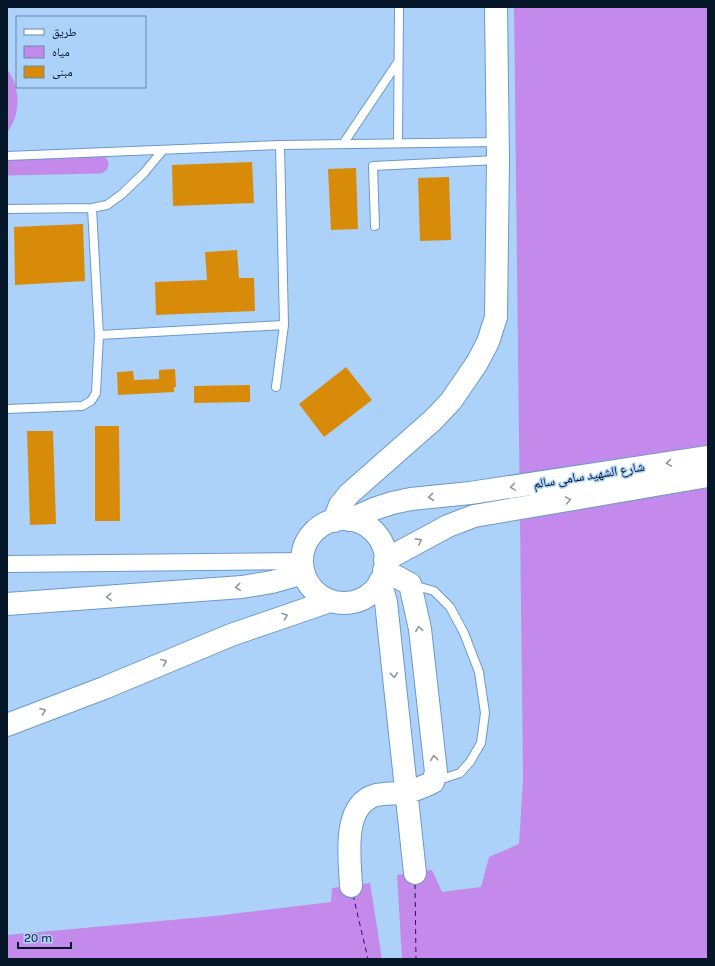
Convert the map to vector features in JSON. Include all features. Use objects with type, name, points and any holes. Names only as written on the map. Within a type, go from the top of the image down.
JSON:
[{"type":"main road","points":[[341,520],[340,505],[349,494],[433,420],[451,400],[477,363],[488,342],[496,317],[498,151],[496,7]]},
{"type":"main road","name":"شارع الشهيد سامى سالم","points":[[341,520],[392,503],[411,499],[470,494],[708,457]]},
{"type":"main road","name":"شارع الشهيد سامى سالم","points":[[383,570],[448,526],[474,516],[708,476]]},
{"type":"main road","points":[[383,570],[375,590],[367,596],[358,601],[339,603],[330,601],[313,590],[307,582],[303,567],[305,545],[314,532],[327,523],[341,520],[358,522],[367,527],[374,533],[382,546],[386,602],[415,872]]},
{"type":"main road","points":[[7,604],[242,587],[278,581],[303,567]]},
{"type":"main road","points":[[351,886],[348,839],[353,819],[362,803],[376,795],[406,792],[422,788],[433,782],[436,772],[420,629],[410,584],[383,570]]},
{"type":"main road","points":[[7,725],[104,688],[230,635],[330,601]]},
{"type":"street","points":[[7,564],[303,567]]},
{"type":"lane","points":[[398,143],[399,7]]},
{"type":"lane","points":[[343,144],[399,61]]},
{"type":"lane","points":[[7,156],[280,145],[398,143],[498,151]]},
{"type":"lane","points":[[276,387],[284,326],[280,145]]},
{"type":"lane","points":[[7,209],[92,208],[107,205],[122,194],[144,173],[163,150]]},
{"type":"lane","points":[[375,226],[373,166],[498,151]]},
{"type":"lane","points":[[7,409],[82,406],[91,401],[96,393],[99,335],[92,208]]},
{"type":"lane","points":[[99,335],[284,326]]},
{"type":"lane","points":[[410,584],[434,590],[450,607],[464,633],[479,672],[485,713],[481,743],[470,762],[460,773],[433,782]]},
{"type":"water","points":[[514,7],[708,7],[708,959],[402,959],[397,875],[432,870],[442,892],[481,887],[489,857],[519,844],[523,779]]},
{"type":"water","points":[[7,69],[15,84],[18,101],[15,118],[7,133]]},
{"type":"water","points":[[370,883],[382,959],[7,959],[7,935],[215,916],[331,902],[332,888]]},
{"type":"building","points":[[252,162],[254,203],[173,206],[172,165]]},
{"type":"building","points":[[356,168],[358,229],[331,230],[328,169]]},
{"type":"building","points":[[449,177],[451,240],[420,241],[418,178]]},
{"type":"building","points":[[83,224],[85,281],[15,285],[14,227]]},
{"type":"building","points":[[237,250],[239,278],[254,278],[255,311],[156,315],[155,282],[207,280],[205,252]]},
{"type":"building","points":[[346,367],[372,400],[324,437],[299,404]]},
{"type":"building","points":[[175,369],[176,387],[174,387],[174,392],[118,395],[117,372],[133,371],[134,380],[159,379],[159,370]]},
{"type":"building","points":[[250,385],[250,402],[194,403],[194,386]]},
{"type":"building","points":[[95,426],[119,426],[120,521],[95,521]]},
{"type":"building","points":[[27,431],[53,431],[56,524],[30,525]]},
{"type":"waterway","points":[[7,166],[99,164]]},
{"type":"ferry route","points":[[415,884],[416,959]]},
{"type":"ferry route","points":[[353,895],[368,959]]}]
